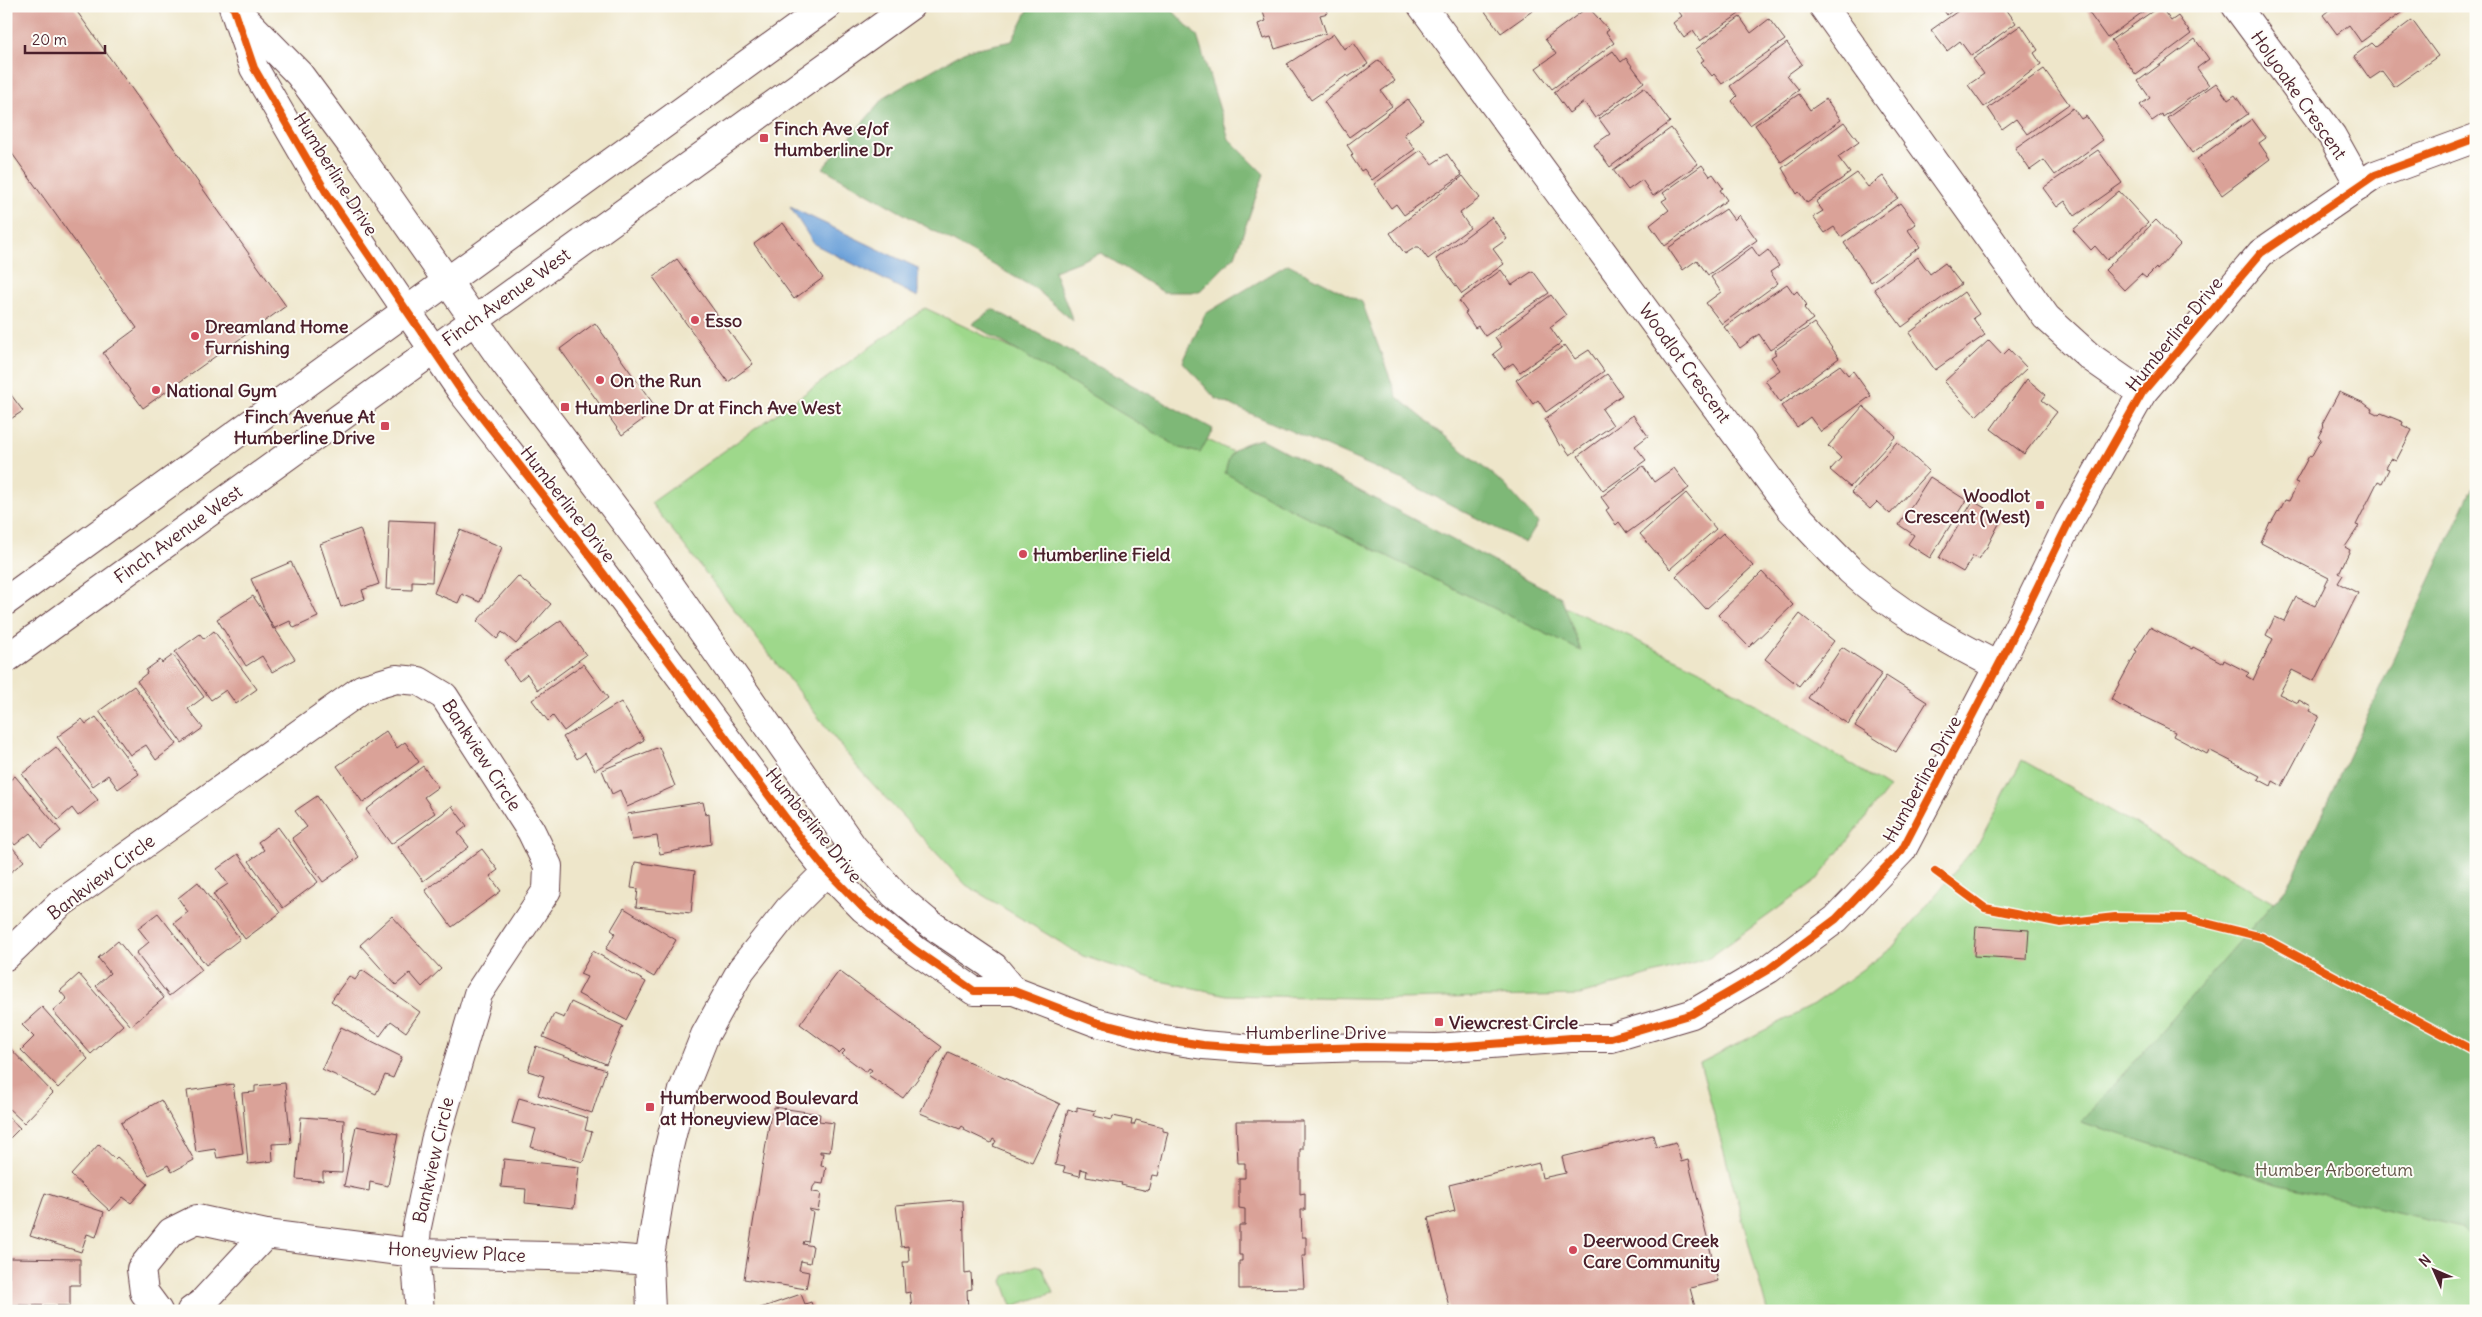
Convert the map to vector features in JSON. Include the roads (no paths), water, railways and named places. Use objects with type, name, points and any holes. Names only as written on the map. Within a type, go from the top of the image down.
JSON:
[{"type":"street","name":"Humberline Drive","points":[[233,6],[299,74],[510,371],[640,542],[853,846],[894,894],[926,922],[994,968],[1014,991]]},
{"type":"street","name":"Humberline Drive","points":[[233,6],[259,76],[326,192],[462,392],[588,553],[827,871],[863,908],[907,944],[974,991],[1014,991],[1095,1022],[1158,1038],[1203,1045],[1267,1050],[1365,1047],[1437,1048],[1571,1038],[1611,1038],[1692,1014],[1769,969],[1836,919],[1902,850],[1928,805],[2069,522],[2142,393],[2261,252],[2375,175],[2476,138]]},
{"type":"street","points":[[6,601],[827,6]]},
{"type":"street","name":"Finch Avenue West","points":[[6,659],[910,6]]},
{"type":"street","name":"Woodlot Crescent","points":[[1422,6],[1790,508],[1852,572],[1900,610],[1958,646],[1998,666]]},
{"type":"street","points":[[1823,6],[2046,317],[2089,356],[2142,393]]},
{"type":"street","name":"Holyoake Crescent","points":[[2236,6],[2332,136],[2360,186]]},
{"type":"street","name":"Bankview Circle","points":[[6,956],[60,904],[362,689],[396,679],[419,681],[444,696],[531,831],[548,866],[547,890],[478,994],[435,1141],[416,1226],[415,1253],[420,1311]]},
{"type":"street","points":[[651,1311],[649,1261],[668,1150],[683,1090],[705,1035],[741,970],[789,909],[853,846]]},
{"type":"street","name":"Honeyview Place","points":[[158,1311],[144,1292],[141,1269],[171,1232],[197,1219],[266,1234],[415,1253],[597,1257],[649,1261]]},
{"type":"street","points":[[191,1311],[202,1303],[266,1234]]},
{"type":"water","points":[[790,207],[918,268],[918,297],[814,244]]},
{"type":"place","name":"Finch Ave e/of Humberline Dr","points":[[764,138]]},
{"type":"place","name":"Esso","points":[[695,320]]},
{"type":"place","name":"Dreamland Home Furnishing","points":[[195,336]]},
{"type":"place","name":"On the Run","points":[[600,380]]},
{"type":"place","name":"National Gym","points":[[156,390]]},
{"type":"place","name":"Humberline Dr at Finch Ave West","points":[[565,407]]},
{"type":"place","name":"Finch Avenue At Humberline Drive","points":[[385,426]]},
{"type":"place","name":"Woodlot Crescent (West)","points":[[2040,505]]},
{"type":"place","name":"Humberline Field","points":[[1023,554]]},
{"type":"place","name":"Viewcrest Circle","points":[[1439,1022]]},
{"type":"place","name":"Humberwood Boulevard at Honeyview Place","points":[[650,1107]]},
{"type":"place","name":"Deerwood Creek Care Community","points":[[1573,1250]]},
{"type":"park label","name":"Humber Arboretum","points":[[2334,1169]]}]
